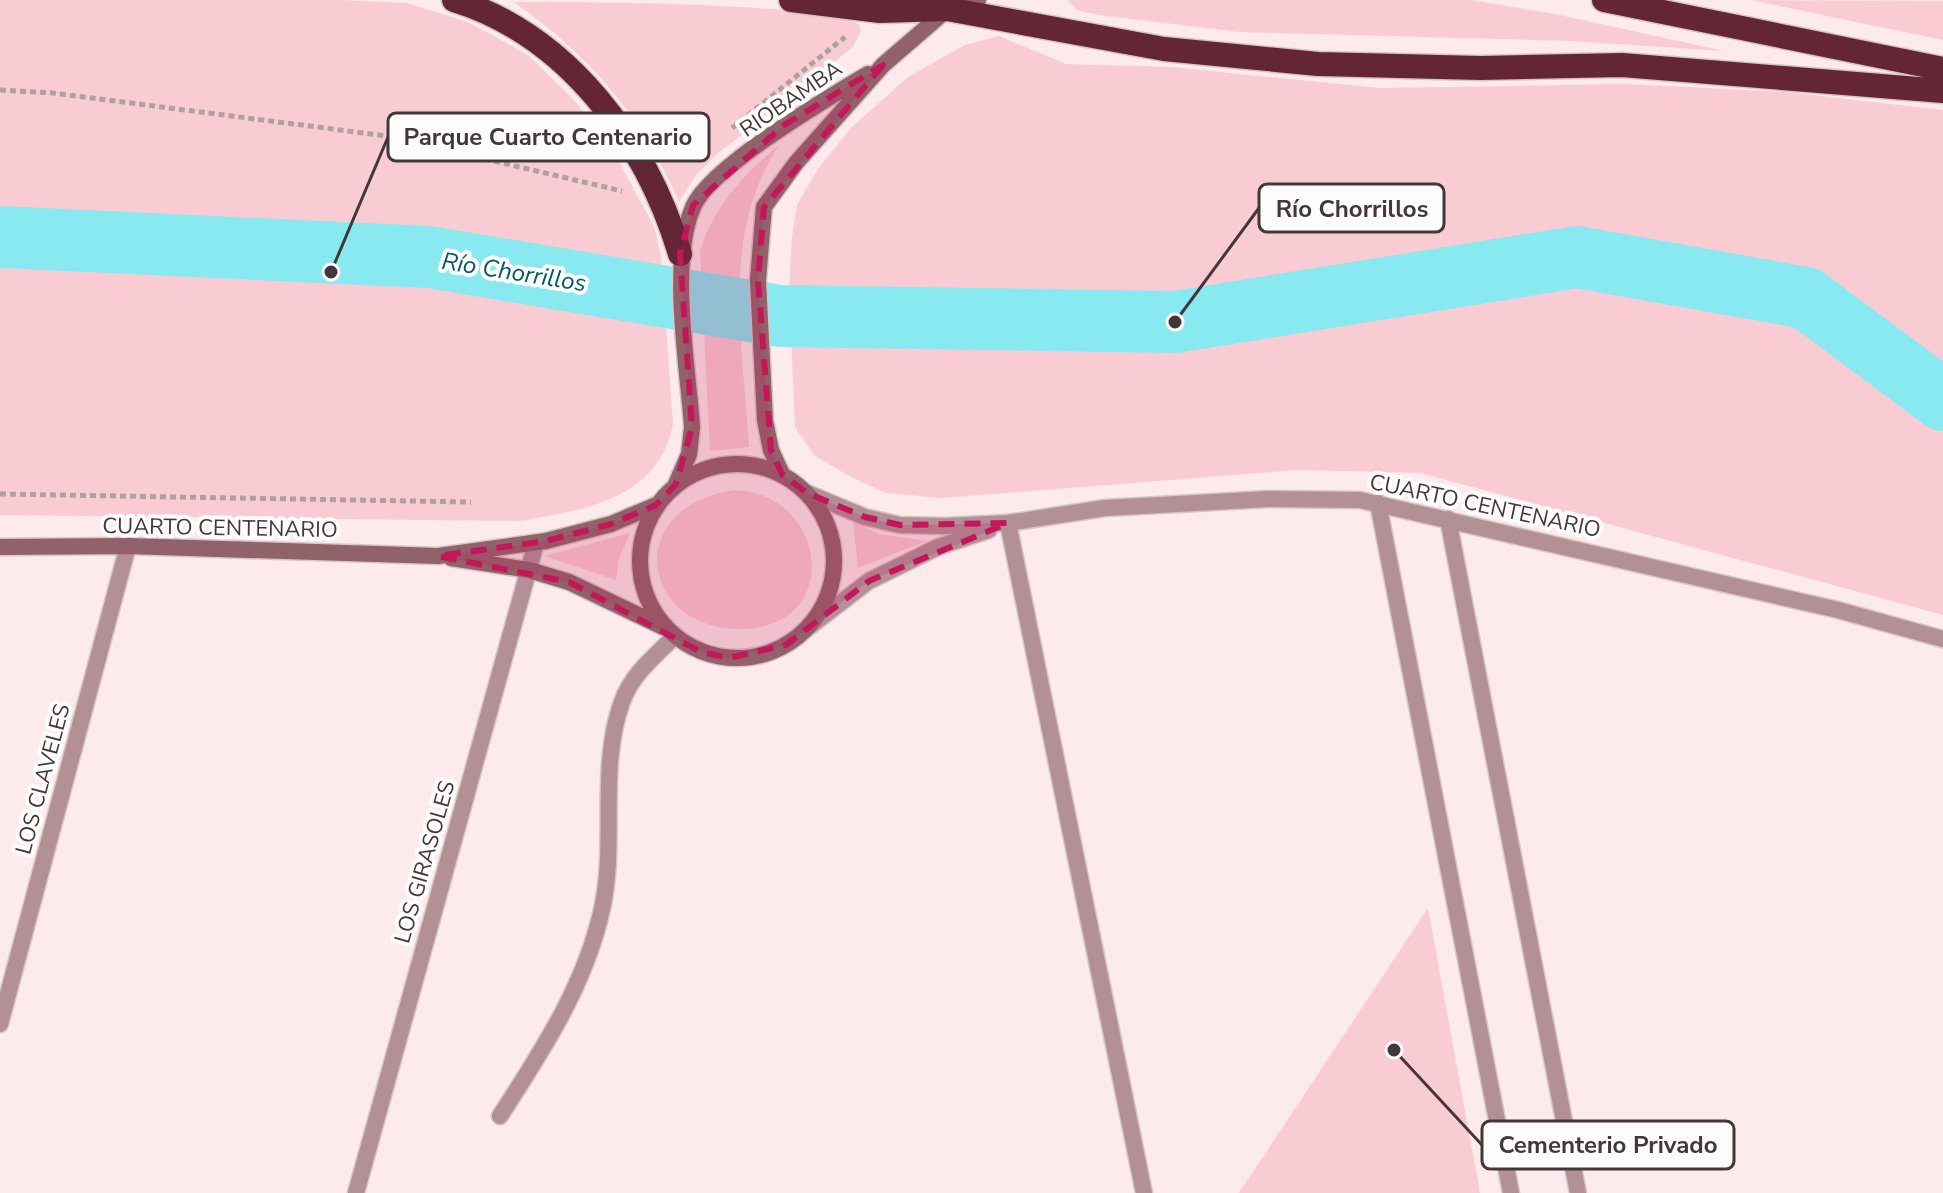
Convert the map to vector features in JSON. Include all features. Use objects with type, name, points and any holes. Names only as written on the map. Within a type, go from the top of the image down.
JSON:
[{"type":"highway","points":[[454,0],[489,11],[563,62],[606,108],[663,200],[680,254]]},
{"type":"highway","points":[[791,0],[880,11],[951,5],[1164,49],[1318,64],[1481,68],[1622,65],[1943,91]]},
{"type":"highway","points":[[1604,0],[1943,69]]},
{"type":"main road","name":"RIOBAMBA","points":[[782,474],[771,450],[765,420],[758,280],[764,207],[796,163],[883,65],[951,5],[978,0]]},
{"type":"main road","name":"RIOBAMBA","points":[[676,484],[689,454],[692,427],[680,254],[693,205],[726,171],[784,125],[883,65]]},
{"type":"main road","points":[[727,463],[755,465],[782,474],[807,493],[829,527],[835,553],[829,591],[809,627],[786,645],[759,656],[701,652],[669,632],[643,589],[639,559],[643,531],[656,505],[676,484],[700,470],[727,463]]},
{"type":"main road","name":"CUARTO CENTENARIO","points":[[438,556],[536,543],[611,524],[656,505]]},
{"type":"main road","name":"CUARTO CENTENARIO","points":[[0,547],[128,546],[438,556],[529,570],[594,593],[669,632]]},
{"type":"street","name":"CUARTO CENTENARIO","points":[[807,493],[834,507],[900,525],[1008,523],[1105,508],[1268,499],[1378,503],[1838,610],[1943,639]]},
{"type":"street","points":[[1378,503],[1511,1193]]},
{"type":"street","points":[[1448,519],[1578,1193]]},
{"type":"street","name":"CUARTO CENTENARIO","points":[[809,627],[869,581],[903,563],[1008,523]]},
{"type":"street","points":[[1008,523],[1144,1193]]},
{"type":"street","name":"LOS GIRASOLES","points":[[356,1193],[536,543]]},
{"type":"street","name":"LOS CLAVELES","points":[[0,1024],[128,546]]},
{"type":"street","points":[[500,1116],[576,991],[602,908],[614,740],[622,702],[638,672],[669,632]]},
{"type":"path","points":[[722,136],[850,33],[883,65]]},
{"type":"path","points":[[0,90],[53,93],[387,136],[663,200]]},
{"type":"path","points":[[0,494],[471,502]]},
{"type":"highlighted area","points":[[883,65],[764,207],[758,280],[771,450],[782,474],[807,493],[865,517],[900,525],[1008,523],[869,581],[786,645],[729,658],[701,652],[569,582],[438,556],[546,541],[611,524],[656,505],[676,484],[692,427],[680,254],[693,205],[784,125]]},
{"type":"shaded area","points":[[0,0],[342,0],[407,3],[468,22],[528,55],[572,98],[608,142],[654,226],[661,257],[673,424],[665,450],[652,470],[635,485],[593,506],[520,521],[0,515]]},
{"type":"shaded area","points":[[1068,0],[1470,0],[1555,14],[1724,51],[1569,41],[1240,32],[1098,15],[1077,10]]},
{"type":"shaded area","points":[[1751,0],[1943,1],[1943,40]]},
{"type":"shaded area","points":[[514,2],[696,5],[801,12],[838,17],[859,25],[861,31],[853,47],[716,155],[696,175],[679,202],[649,143],[611,90],[566,43]]},
{"type":"shaded area","points":[[999,36],[1066,64],[1171,67],[1380,88],[1628,84],[1785,92],[1943,110],[1943,615],[1421,473],[1297,470],[942,498],[886,493],[815,456],[795,427],[789,291],[797,205],[818,169],[851,128],[908,77],[965,45]]},
{"type":"shaded area","points":[[780,144],[761,179],[749,215],[742,252],[740,329],[749,447],[710,451],[700,251],[722,205],[754,167]]},
{"type":"shaded area","points":[[735,490],[766,497],[790,513],[805,535],[812,561],[809,586],[797,607],[775,623],[742,629],[708,624],[682,610],[665,590],[658,566],[660,542],[674,519],[698,501]]},
{"type":"shaded area","points":[[853,522],[879,534],[927,541],[858,568]]},
{"type":"shaded area","points":[[630,533],[619,559],[616,580],[544,556]]},
{"type":"shaded area","points":[[1428,908],[1480,1193],[1239,1193]]},
{"type":"waterway","name":"Río Chorrillos","points":[[0,237],[429,257],[780,316],[1175,322],[1577,257],[1806,298],[1943,400]]},
{"type":"place","name":"Parque Cuarto Centenario","points":[[331,272]]},
{"type":"place","name":"Río Chorrillos","points":[[1175,322]]},
{"type":"place","name":"Cementerio Privado","points":[[1394,1050]]}]
